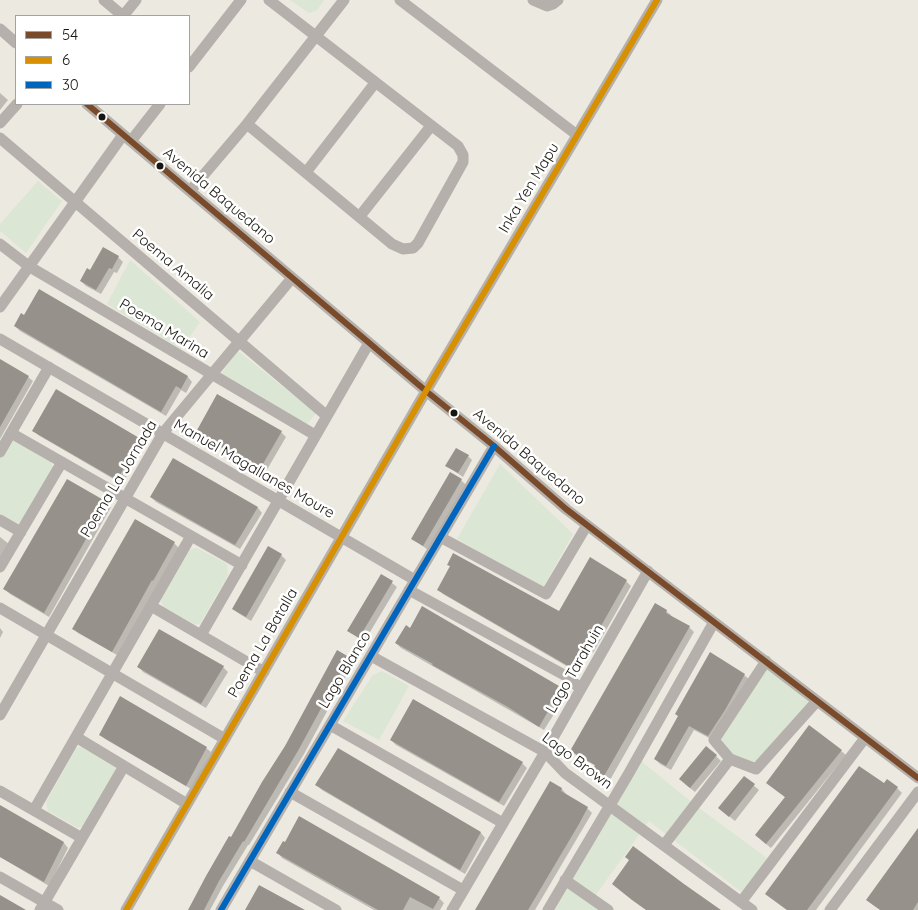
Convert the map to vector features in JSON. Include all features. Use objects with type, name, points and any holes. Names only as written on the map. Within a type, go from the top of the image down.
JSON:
[{"type":"street","points":[[104,0],[122,15]]},
{"type":"street","points":[[124,15],[136,0]]},
{"type":"street","points":[[190,66],[240,0]]},
{"type":"street","points":[[247,124],[395,245],[407,249],[413,248],[418,243],[461,165],[463,155],[458,146],[269,0]]},
{"type":"street","points":[[190,191],[247,124],[344,0]]},
{"type":"street","points":[[400,0],[577,135]]},
{"type":"street","points":[[533,0],[543,5],[554,3]]},
{"type":"street","name":"Inka Yen Mapu","points":[[426,391],[657,0]]},
{"type":"street","points":[[0,29],[15,42]]},
{"type":"street","points":[[307,172],[375,82]]},
{"type":"street","points":[[0,123],[16,105]]},
{"type":"street","name":"Avenida Baquedano","points":[[88,105],[586,525],[918,778]]},
{"type":"street","points":[[0,307],[76,202],[127,138],[159,105]]},
{"type":"street","points":[[360,216],[431,126]]},
{"type":"street","name":"Poema Amalia","points":[[0,138],[326,416]]},
{"type":"street","name":"Poema Marina","points":[[0,244],[30,267],[316,436]]},
{"type":"street","name":"Poema La Jornada","points":[[0,715],[163,433],[292,278]]},
{"type":"street","name":"Manuel Magallanes Moure","points":[[0,339],[342,537],[412,585],[566,676],[581,689]]},
{"type":"street","points":[[201,635],[369,343]]},
{"type":"street","points":[[0,452],[49,367]]},
{"type":"street","name":"Poema La Batalla","points":[[126,910],[426,391]]},
{"type":"street","points":[[11,432],[242,564]]},
{"type":"street","name":"Lago Blanco","points":[[221,910],[494,446]]},
{"type":"street","points":[[0,567],[62,462]]},
{"type":"street","points":[[0,520],[21,532]]},
{"type":"street","points":[[440,537],[546,594],[586,525]]},
{"type":"street","points":[[34,810],[191,536]]},
{"type":"street","name":"Lago Tarahuin","points":[[452,910],[648,572]]},
{"type":"street","points":[[150,606],[264,672]]},
{"type":"street","points":[[0,608],[225,739]]},
{"type":"street","points":[[548,910],[629,773],[714,622]]},
{"type":"street","name":"Lago Brown","points":[[371,656],[545,752],[565,772],[752,910]]},
{"type":"street","points":[[766,661],[714,740],[730,759],[756,769],[817,700]]},
{"type":"street","points":[[330,725],[503,822]]},
{"type":"street","points":[[76,737],[187,804]]},
{"type":"street","points":[[741,902],[865,738]]},
{"type":"street","points":[[664,845],[730,759]]},
{"type":"street","points":[[42,906],[124,766]]},
{"type":"street","points":[[0,791],[82,838]]},
{"type":"street","points":[[290,792],[463,890]]},
{"type":"street","points":[[830,910],[918,792]]},
{"type":"street","points":[[250,862],[336,910]]},
{"type":"street","points":[[0,877],[42,906],[58,910]]},
{"type":"street","points":[[565,880],[608,910]]},
{"type":"green space","points":[[290,0],[324,0],[317,10],[309,13]]},
{"type":"green space","points":[[38,181],[62,201],[26,253],[0,231],[0,224]]},
{"type":"green space","points":[[130,260],[200,322],[181,349],[107,304]]},
{"type":"green space","points":[[238,351],[316,413],[306,426],[221,374]]},
{"type":"green space","points":[[14,441],[51,462],[53,468],[23,522],[17,523],[0,514],[0,457],[8,444]]},
{"type":"green space","points":[[500,464],[573,534],[543,588],[457,539]]},
{"type":"green space","points":[[197,548],[227,564],[228,575],[200,624],[194,625],[164,608],[160,599],[189,550]]},
{"type":"green space","points":[[766,661],[817,701],[756,769],[730,759],[714,740]]},
{"type":"green space","points":[[382,671],[409,686],[379,740],[343,721],[373,675]]},
{"type":"green space","points":[[84,746],[114,763],[116,771],[86,825],[78,828],[48,811],[46,802],[76,748]]},
{"type":"green space","points":[[641,761],[699,808],[767,858],[744,894],[649,821],[590,903],[600,910],[555,910]]},
{"type":"building","points":[[103,247],[119,256],[112,269],[109,268],[96,290],[80,281],[87,268],[90,270]]},
{"type":"building","points":[[39,289],[188,376],[181,389],[176,386],[161,412],[14,326],[21,313],[24,315]]},
{"type":"building","points":[[0,359],[29,376],[0,427]]},
{"type":"building","points":[[56,389],[141,439],[117,480],[32,431]]},
{"type":"building","points":[[217,394],[282,431],[260,469],[196,432]]},
{"type":"building","points":[[456,448],[469,455],[458,473],[445,466]]},
{"type":"building","points":[[173,458],[258,507],[235,545],[150,497]]},
{"type":"building","points":[[450,472],[462,479],[423,546],[411,539]]},
{"type":"building","points":[[67,479],[107,502],[44,613],[3,589]]},
{"type":"building","points":[[135,519],[175,542],[112,652],[72,629]]},
{"type":"building","points":[[268,546],[282,554],[246,617],[232,609]]},
{"type":"building","points":[[453,553],[559,611],[590,557],[627,580],[588,649],[582,646],[570,667],[437,590],[450,566],[447,565]]},
{"type":"building","points":[[381,574],[393,581],[359,638],[347,631]]},
{"type":"building","points":[[655,603],[667,610],[666,613],[690,626],[604,776],[592,770],[595,765],[570,751]]},
{"type":"building","points":[[422,606],[559,686],[548,707],[550,708],[539,727],[508,707],[395,643],[406,625],[410,628]]},
{"type":"building","points":[[159,629],[224,666],[201,704],[137,667]]},
{"type":"building","points":[[337,650],[349,657],[299,749],[219,881],[204,910],[188,910],[229,836],[231,837],[285,746]]},
{"type":"building","points":[[710,652],[745,674],[708,736],[689,726],[666,766],[654,759],[678,716],[675,714]]},
{"type":"building","points":[[120,696],[207,747],[186,786],[99,735]]},
{"type":"building","points":[[413,699],[523,762],[499,802],[390,740]]},
{"type":"building","points":[[809,725],[842,750],[766,844],[755,835],[785,797],[766,783]]},
{"type":"building","points":[[706,746],[717,755],[690,788],[679,779]]},
{"type":"building","points":[[338,748],[481,832],[460,870],[315,785]]},
{"type":"building","points":[[859,766],[884,783],[887,779],[898,787],[807,910],[787,910],[765,894]]},
{"type":"building","points":[[744,776],[755,784],[729,817],[718,808]]},
{"type":"building","points":[[550,781],[562,788],[561,791],[588,807],[579,824],[528,910],[475,910]]},
{"type":"building","points":[[0,805],[64,842],[44,882],[0,857]]},
{"type":"building","points":[[299,816],[440,897],[433,909],[410,897],[403,910],[378,910],[276,853],[283,841],[285,842]]},
{"type":"building","points":[[918,828],[918,902],[913,910],[880,910],[866,900]]},
{"type":"building","points":[[633,846],[721,910],[646,910],[632,900],[612,884],[629,860],[625,857]]},
{"type":"building","points":[[259,885],[305,910],[245,910]]},
{"type":"building","points":[[0,895],[26,910],[0,910]]},
{"type":"transit line","name":"6","points":[[126,910],[426,391],[657,0]]},
{"type":"transit line","name":"54","points":[[88,105],[426,391],[494,446],[566,509],[918,778]]},
{"type":"transit line","name":"30","points":[[221,910],[494,446]]}]
